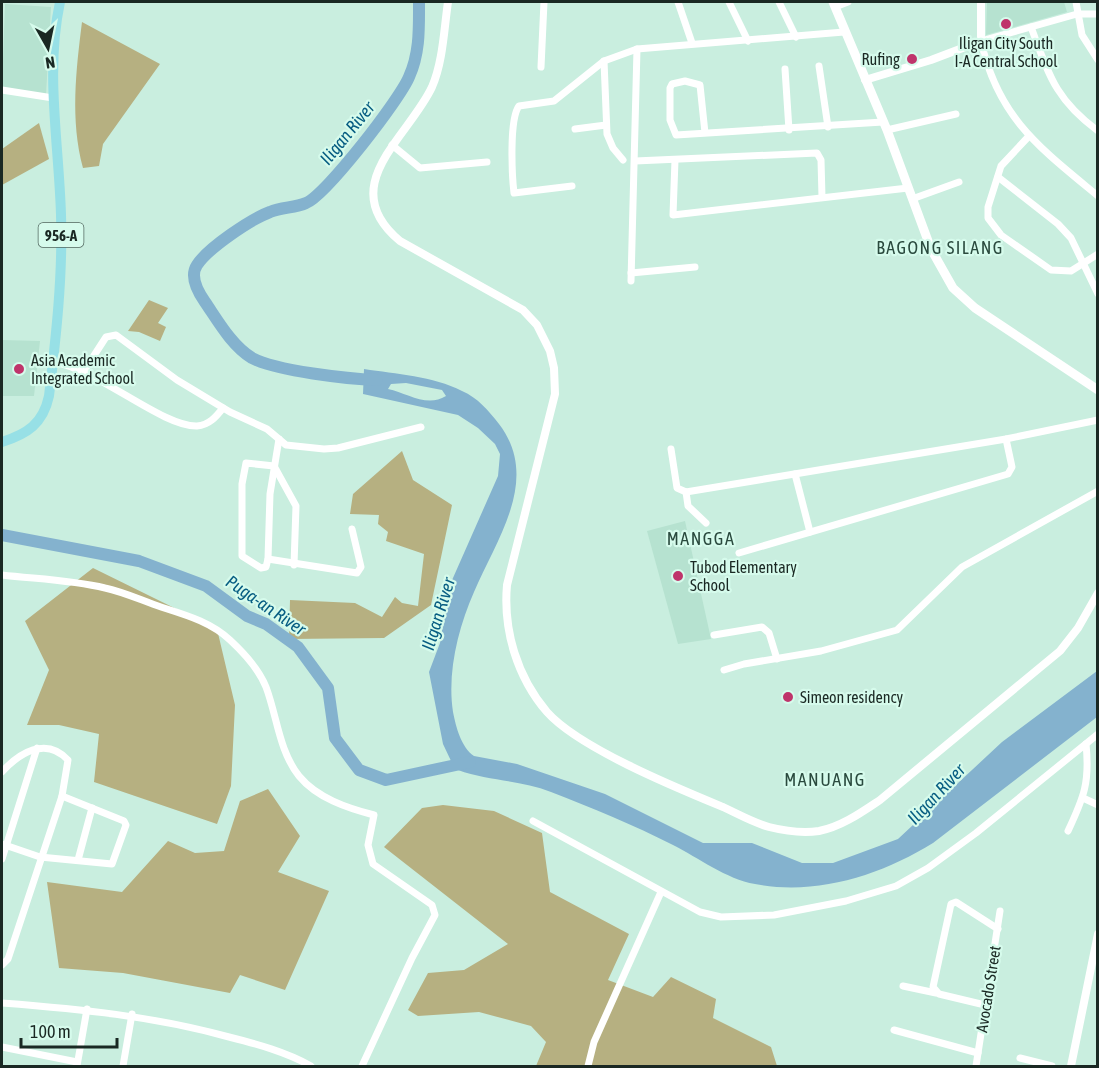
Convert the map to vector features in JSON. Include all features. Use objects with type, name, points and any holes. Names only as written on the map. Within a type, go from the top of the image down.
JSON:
[{"type":"main road","name":"956-A","points":[[2,442],[21,436],[39,423],[46,410],[53,362],[61,215],[53,98],[60,2]]},
{"type":"main road","points":[[834,4],[885,126],[939,267],[963,298],[1098,390]]},
{"type":"street","points":[[448,2],[436,78],[424,101],[392,146],[374,178],[373,193],[379,213],[390,232],[400,241],[523,310],[537,325],[550,351],[554,368],[554,403],[507,585],[506,600],[510,639],[516,660],[545,710],[567,730],[688,792],[768,826],[796,831],[820,831],[860,814],[880,800],[1031,676],[1060,651],[1078,628],[1098,592]]},
{"type":"street","points":[[541,67],[544,2]]},
{"type":"street","points":[[678,2],[692,43]]},
{"type":"street","points":[[729,2],[748,41]]},
{"type":"street","points":[[779,2],[796,37]]},
{"type":"street","points":[[834,4],[848,2]]},
{"type":"street","points":[[981,2],[981,41],[999,94],[1016,122],[1029,136],[1098,196]]},
{"type":"street","points":[[1076,2],[1082,34],[1098,60]]},
{"type":"street","points":[[865,80],[931,60],[981,41],[1077,14],[1098,14]]},
{"type":"street","points":[[1031,27],[1060,96],[1079,117],[1098,131]]},
{"type":"street","points":[[572,186],[514,193],[510,155],[516,109],[523,105],[554,102],[604,61],[636,49],[844,32]]},
{"type":"street","points":[[631,281],[636,49]]},
{"type":"street","points":[[604,61],[606,125],[609,142],[624,160]]},
{"type":"street","points":[[819,66],[828,127]]},
{"type":"street","points":[[784,69],[789,130]]},
{"type":"street","points":[[705,133],[700,85],[685,81],[672,84],[669,99],[673,133],[676,135],[885,126],[956,114]]},
{"type":"street","points":[[2,90],[53,98]]},
{"type":"street","points":[[575,129],[606,125]]},
{"type":"street","points":[[1029,136],[1007,158],[988,207],[988,218],[1001,235],[1052,270],[1071,271],[1098,254]]},
{"type":"street","points":[[392,146],[420,168],[487,162]]},
{"type":"street","points":[[635,161],[818,154],[822,197]]},
{"type":"street","points":[[675,160],[673,215],[908,188]]},
{"type":"street","points":[[998,177],[1058,224],[1071,238],[1098,294]]},
{"type":"street","points":[[912,199],[959,182]]},
{"type":"street","points":[[631,273],[695,267]]},
{"type":"street","points":[[84,371],[106,337],[113,334],[223,408],[255,422],[293,447],[324,449],[421,427]]},
{"type":"street","points":[[53,362],[84,371],[150,408],[190,425],[207,424],[223,408]]},
{"type":"street","points":[[670,448],[677,489],[686,492],[1006,439],[1098,420]]},
{"type":"street","points":[[274,466],[246,463],[242,484],[242,556],[261,568],[266,567],[268,559],[274,466],[279,439]]},
{"type":"street","points":[[739,553],[1008,474],[1012,467],[1006,439]]},
{"type":"street","points":[[274,466],[296,506],[294,565]]},
{"type":"street","points":[[795,474],[810,532]]},
{"type":"street","points":[[724,670],[744,664],[856,643],[897,630],[962,567],[1098,491]]},
{"type":"street","points":[[686,492],[688,506],[706,523]]},
{"type":"street","points":[[268,559],[350,574],[360,572],[361,567],[352,529]]},
{"type":"street","points":[[2,575],[69,581],[108,588],[181,613],[216,628],[246,655],[256,669],[265,686],[284,748],[298,776],[318,793],[348,808],[374,814],[368,844],[373,864],[432,905],[435,915],[412,958],[362,1066]]},
{"type":"street","points":[[714,635],[762,627],[769,633],[777,659]]},
{"type":"street","points":[[533,821],[700,912],[721,917],[740,918],[805,909],[896,886],[928,868],[976,833],[1098,734]]},
{"type":"street","points":[[1068,831],[1083,798],[1089,771],[1086,744]]},
{"type":"street","points":[[2,860],[4,845],[38,748]]},
{"type":"street","points":[[2,772],[13,759],[28,750],[38,748],[63,754],[68,760],[62,796],[8,959],[2,965]]},
{"type":"street","points":[[4,845],[40,857],[112,864],[126,825],[121,818],[62,796]]},
{"type":"street","points":[[1083,798],[1098,805]]},
{"type":"street","points":[[78,860],[92,808]]},
{"type":"street","points":[[588,1066],[594,1042],[661,892]]},
{"type":"street","points":[[936,993],[933,987],[951,904],[956,902],[964,905],[998,929]]},
{"type":"street","name":"Avocado Street","points":[[976,1066],[1000,911]]},
{"type":"street","points":[[1071,1066],[1098,934]]},
{"type":"street","points":[[903,986],[985,1005]]},
{"type":"street","points":[[2,1003],[132,1014],[244,1041],[298,1059],[311,1066]]},
{"type":"street","points":[[2,1047],[77,1064],[87,1009]]},
{"type":"street","points":[[123,1066],[132,1014]]},
{"type":"street","points":[[894,1030],[978,1053]]},
{"type":"street","points":[[1020,1058],[1052,1066]]},
{"type":"shaded area","name":"Iligan City South I-A Central School","points":[[987,2],[1064,2],[1067,12],[986,35]]},
{"type":"shaded area","points":[[5,4],[51,7],[46,95],[2,88]]},
{"type":"shaded area","points":[[82,22],[160,64],[103,144],[99,166],[83,168],[75,113]]},
{"type":"shaded area","points":[[39,123],[49,159],[2,185],[2,149]]},
{"type":"shaded area","points":[[149,300],[168,308],[158,323],[166,327],[160,341],[139,332],[128,331]]},
{"type":"shaded area","name":"Asia Academic Integrated School","points":[[2,340],[40,341],[34,396],[2,396]]},
{"type":"shaded area","points":[[402,451],[413,480],[452,505],[431,605],[384,638],[289,639],[290,600],[355,603],[382,617],[395,597],[402,603],[418,606],[424,554],[386,541],[388,532],[378,524],[379,515],[350,514],[353,494]]},
{"type":"shaded area","name":"Tubod Elementary School","points":[[685,521],[711,639],[678,644],[647,531]]},
{"type":"shaded area","points":[[93,568],[217,629],[235,705],[231,786],[217,824],[94,782],[99,734],[59,725],[27,725],[49,670],[25,621]]},
{"type":"shaded area","points":[[268,789],[300,836],[278,872],[329,891],[285,990],[240,975],[230,993],[123,973],[59,968],[47,882],[122,892],[168,841],[195,853],[224,851],[240,801]]},
{"type":"shaded area","points":[[443,805],[494,811],[542,833],[550,892],[629,934],[608,980],[653,997],[671,977],[716,999],[713,1018],[771,1047],[777,1066],[536,1066],[546,1042],[531,1026],[479,1012],[418,1016],[408,1010],[428,973],[464,970],[508,944],[384,847],[422,808]]},
{"type":"water","points":[[364,369],[414,376],[451,386],[473,397],[482,405],[499,424],[511,445],[516,466],[516,487],[511,508],[468,606],[453,666],[454,718],[462,742],[474,756],[517,764],[605,794],[703,843],[752,843],[802,863],[833,863],[898,839],[1002,742],[1097,671],[1097,717],[933,843],[892,865],[870,873],[825,885],[802,887],[755,884],[734,878],[673,845],[551,792],[458,770],[443,744],[429,672],[440,643],[449,587],[498,476],[500,454],[495,444],[478,428],[458,415],[363,394]],"holes":[[[406,383],[442,390],[446,396],[432,401],[388,389],[391,384]]]},
{"type":"waterway","name":"Iligan River","points":[[377,380],[295,370],[263,363],[252,358],[238,347],[220,325],[200,294],[195,284],[194,274],[197,265],[210,251],[252,221],[270,212],[306,203],[316,196],[362,145],[392,105],[413,68],[419,31],[419,2]]},
{"type":"waterway","name":"Puga-an River","points":[[2,535],[139,561],[206,586],[247,616],[266,624],[298,647],[328,688],[335,738],[359,770],[386,780],[470,762]]},
{"type":"place","name":"Iligan City South I-A Central School","points":[[1006,24]]},
{"type":"place","name":"Rufing","points":[[912,59]]},
{"type":"place","name":"Asia Academic Integrated School","points":[[19,369]]},
{"type":"place","name":"Tubod Elementary School","points":[[678,576]]},
{"type":"place","name":"Simeon residency","points":[[788,697]]},
{"type":"district","name":"BAGONG SILANG","points":[[940,247]]},
{"type":"district","name":"MANGGA","points":[[701,538]]},
{"type":"district","name":"MANUANG","points":[[825,779]]}]
